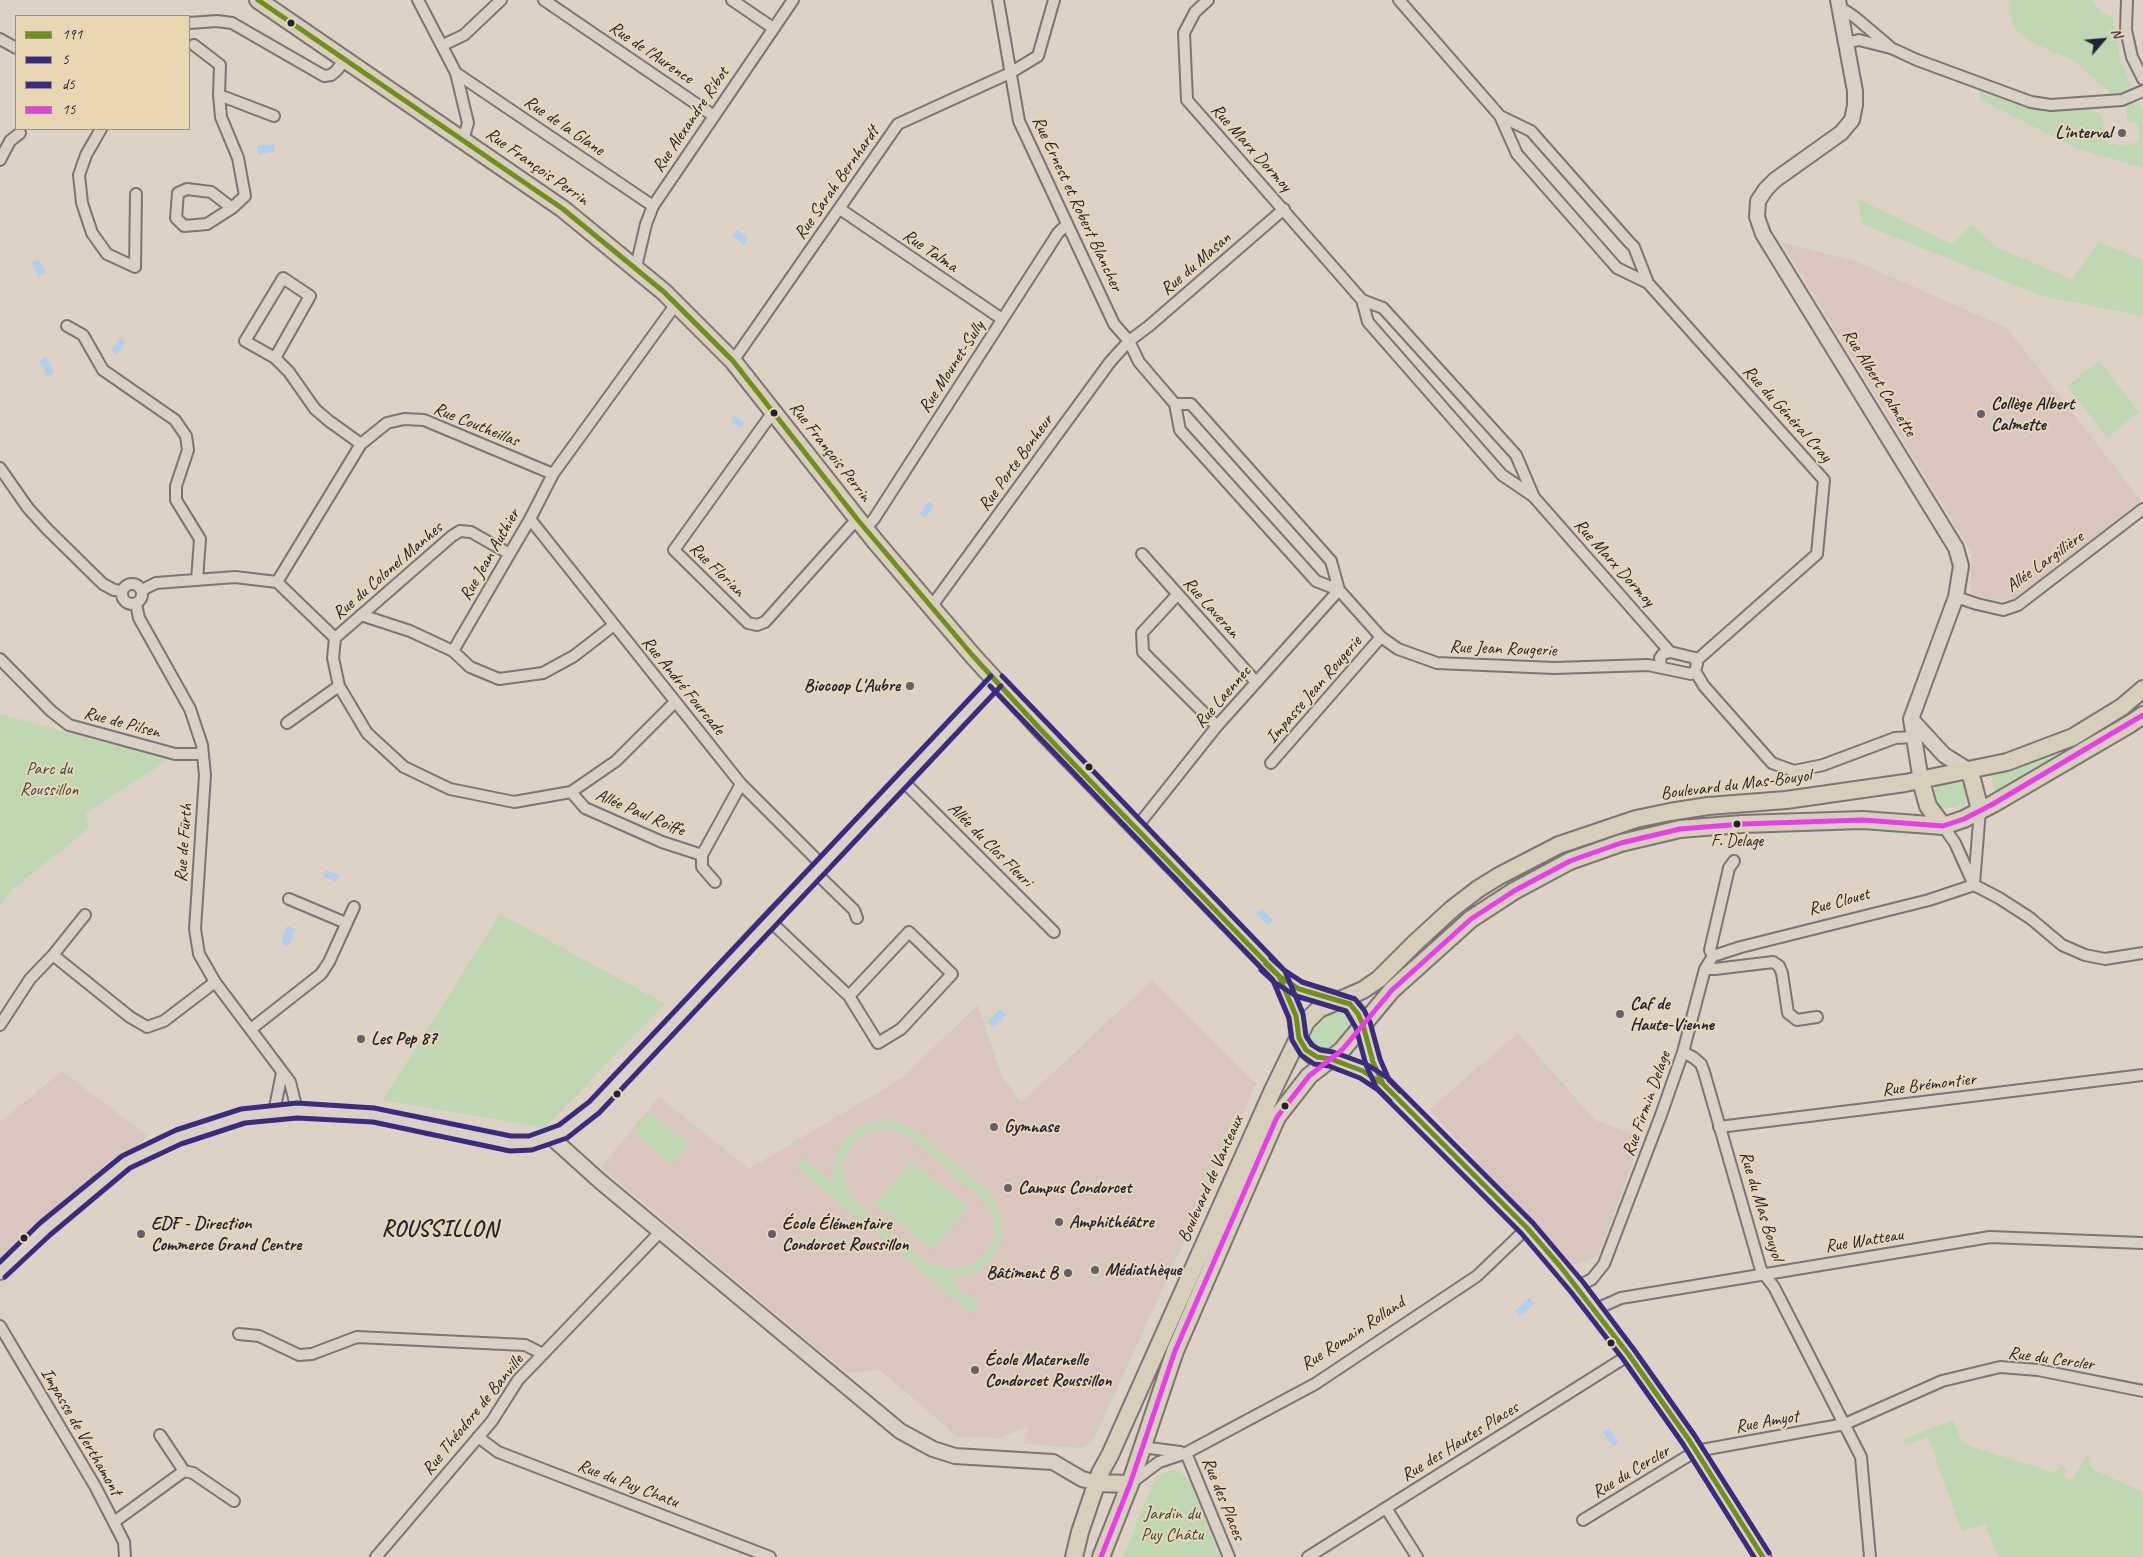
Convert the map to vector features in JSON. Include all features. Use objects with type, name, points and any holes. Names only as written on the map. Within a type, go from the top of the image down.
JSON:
[{"type":"main road","points":[[258,0],[288,22]]},
{"type":"main road","points":[[268,0],[288,22]]},
{"type":"main road","name":"Rue François Perrin","points":[[288,22],[563,208],[636,267],[676,304],[733,361],[861,524],[996,681],[1136,828],[1279,976],[1299,988],[1350,1004],[1358,1014],[1363,1025],[1373,1062],[1383,1084]]},
{"type":"main road","name":"Boulevard du Mas-Bouyol","points":[[1338,1000],[1363,990],[1379,979],[1452,909],[1478,890],[1499,876],[1559,845],[1636,819],[1670,812],[1708,806],[1786,800],[1970,774],[2072,737],[2122,707],[2143,689]]},
{"type":"main road","name":"Boulevard du Mas-Bouyol","points":[[1363,1025],[1392,990],[1471,920],[1538,877],[1570,861],[1621,843],[1680,829],[1742,824],[1862,820],[1943,826],[1964,819],[2130,724],[2143,714]]},
{"type":"main road","points":[[1970,774],[1980,810]]},
{"type":"main road","points":[[1921,781],[1928,806],[1943,826]]},
{"type":"main road","name":"Rue François Perrin","points":[[1279,976],[1296,1016],[1299,1038],[1306,1050],[1312,1055],[1330,1059],[1362,1071],[1383,1084],[1527,1228],[1577,1287],[1629,1355],[1696,1451],[1763,1557]]},
{"type":"main road","name":"Boulevard de Vanteaux","points":[[1074,1557],[1080,1532],[1105,1483],[1110,1455],[1306,1022],[1319,1009],[1338,1000]]},
{"type":"main road","name":"Boulevard de Vanteaux","points":[[1102,1557],[1130,1484],[1134,1448],[1194,1305],[1277,1117],[1309,1076],[1342,1050],[1363,1025]]},
{"type":"main road","points":[[1110,1455],[1134,1448]]},
{"type":"main road","points":[[1105,1483],[1130,1484]]},
{"type":"street","points":[[418,0],[456,73],[468,123],[463,140]]},
{"type":"street","points":[[426,0],[428,17]]},
{"type":"street","points":[[443,45],[464,35],[501,0]]},
{"type":"street","name":"Rue de l'Aurence","points":[[544,0],[714,116]]},
{"type":"street","points":[[732,0],[773,28]]},
{"type":"street","name":"Rue Alexandre Ribot","points":[[636,267],[646,224],[653,206],[793,0]]},
{"type":"street","name":"Rue Ernest et Robert Blancher","points":[[998,0],[1020,121],[1114,324],[1129,341]]},
{"type":"street","name":"Rue Sarah Bernhardt","points":[[733,361],[898,124],[1010,73],[1038,56],[1054,0]]},
{"type":"street","name":"Rue Marx Dormoy","points":[[1208,0],[1195,12],[1184,33],[1187,100],[1362,300],[1368,322],[1502,475],[1534,496],[1670,652]]},
{"type":"street","name":"Rue du Général Cray","points":[[1399,0],[1500,116],[1518,154],[1617,268],[1648,282]]},
{"type":"street","points":[[2127,0],[2126,30],[2132,58],[2143,79]]},
{"type":"street","points":[[1839,5],[1846,43],[1859,40],[1891,48],[1917,60],[2031,102],[2050,105],[2122,100],[2143,91]]},
{"type":"street","points":[[1839,5],[1891,48]]},
{"type":"street","points":[[190,23],[217,21],[232,23],[324,76],[336,71],[345,60]]},
{"type":"street","points":[[0,39],[15,47]]},
{"type":"street","points":[[190,43],[220,64],[219,95],[221,118],[238,158],[245,196],[232,208],[207,224],[184,226],[176,218],[178,193],[186,189],[211,192],[232,208]]},
{"type":"street","name":"Rue Albert Calmette","points":[[1846,43],[1855,105],[1852,120],[1841,133],[1766,188],[1758,201],[1757,217],[1763,234],[1956,548],[1961,566],[1956,597],[1911,719]]},
{"type":"street","name":"Rue de la Glane","points":[[456,73],[653,206]]},
{"type":"street","points":[[219,95],[274,116]]},
{"type":"street","name":"Rue du Général Cray","points":[[1500,116],[1531,131],[1634,247],[1648,282],[1824,480],[1817,554],[1694,669]]},
{"type":"street","points":[[100,130],[86,155],[79,175],[82,203],[92,233],[108,254],[135,267],[136,194]]},
{"type":"street","points":[[0,160],[10,141],[20,133]]},
{"type":"street","name":"Rue Talma","points":[[840,209],[1002,320]]},
{"type":"street","name":"Rue du Masan","points":[[1129,341],[1149,326],[1284,209]]},
{"type":"street","name":"Rue Mounet-Sully","points":[[861,524],[874,518],[1058,233],[1068,224]]},
{"type":"street","points":[[274,358],[310,296],[283,278],[246,341],[274,358],[289,372],[315,408],[329,421],[362,444]]},
{"type":"street","name":"Rue Marx Dormoy","points":[[1362,300],[1383,308],[1516,455],[1534,496]]},
{"type":"street","points":[[554,474],[676,304]]},
{"type":"street","points":[[67,326],[82,335],[103,370],[175,420],[186,436],[188,450],[176,486],[176,500],[200,539],[196,580]]},
{"type":"street","name":"Rue Jean Rougerie","points":[[1129,341],[1139,362],[1175,404],[1180,430],[1316,581],[1339,590]]},
{"type":"street","name":"Rue Porte Bonheur","points":[[932,607],[1110,362],[1129,341]]},
{"type":"street","name":"Rue Jean Rougerie","points":[[1175,404],[1191,404],[1331,561],[1339,590],[1381,637],[1398,649],[1437,663],[1554,668],[1648,665],[1694,669]]},
{"type":"street","name":"Rue Florian","points":[[773,412],[674,550],[748,623],[757,625],[765,622],[861,524]]},
{"type":"street","name":"Rue Coutheillas","points":[[277,582],[362,444],[387,423],[404,418],[424,420],[554,474]]},
{"type":"street","points":[[0,468],[28,508],[47,529],[103,584],[114,590],[122,591]]},
{"type":"street","name":"Rue Jean Authier","points":[[453,651],[554,474]]},
{"type":"street","name":"Allée Largillière","points":[[1956,597],[2003,610],[2018,605],[2143,509]]},
{"type":"street","name":"Rue André Fourcade","points":[[530,519],[741,784],[818,868],[854,910],[857,918]]},
{"type":"street","name":"Rue du Colonel Manhes","points":[[277,582],[335,638],[452,536],[460,532],[471,532],[508,553]]},
{"type":"street","name":"Rue Laveran","points":[[1142,554],[1256,682]]},
{"type":"street","points":[[142,590],[156,583],[236,577],[277,582]]},
{"type":"street","points":[[129,584],[138,586],[142,590],[142,598],[136,604],[125,602],[122,597],[122,591],[129,584]]},
{"type":"street","name":"Rue Laennec","points":[[1136,828],[1217,726],[1339,590]]},
{"type":"street","points":[[1178,595],[1142,633],[1143,652],[1217,726]]},
{"type":"street","name":"Rue de Fürth","points":[[136,604],[139,618],[190,709],[199,734],[203,754],[205,776],[195,929],[200,954],[215,982],[290,1082],[297,1110]]},
{"type":"street","points":[[361,615],[410,631],[453,651],[470,667],[499,679],[543,673],[574,656],[614,625]]},
{"type":"street","name":"Impasse Jean Rougerie","points":[[1271,763],[1381,637]]},
{"type":"street","points":[[335,638],[333,658],[339,686],[367,732],[404,767],[450,790],[514,802],[571,792],[616,761],[675,702]]},
{"type":"street","points":[[1661,666],[1660,658],[1663,654],[1670,652],[1685,654],[1695,658],[1694,669],[1704,686],[1772,762],[1794,771],[1823,765],[1895,738],[1914,736]]},
{"type":"street","name":"Rue de Pilsen","points":[[0,659],[51,711],[70,725],[175,754],[203,754]]},
{"type":"street","points":[[0,1272],[45,1229],[126,1162],[178,1137],[243,1116],[297,1110],[374,1115],[510,1144],[530,1143],[563,1132],[584,1117],[996,681]]},
{"type":"street","points":[[286,723],[339,686]]},
{"type":"street","points":[[1911,719],[1921,781]]},
{"type":"street","points":[[1911,719],[1944,755],[1970,774]]},
{"type":"street","name":"Allée du Clos Fleuri","points":[[903,781],[1054,932]]},
{"type":"street","points":[[715,882],[702,867],[702,855],[741,784]]},
{"type":"street","name":"Allée Paul Roiffe","points":[[571,792],[585,808],[662,842],[702,855]]},
{"type":"street","points":[[1974,884],[1980,810]]},
{"type":"street","points":[[1943,826],[1955,843],[1974,884],[2000,898],[2030,918],[2062,945],[2086,955],[2105,959],[2143,953]]},
{"type":"street","name":"Rue Firmin Delage","points":[[1577,1287],[1592,1279],[1604,1264],[1658,1123],[1683,1052],[1705,969],[1713,956],[1710,950],[1729,868],[1734,861]]},
{"type":"street","name":"Rue Clouet","points":[[1713,956],[1741,947],[1929,900],[1974,884]]},
{"type":"street","points":[[289,899],[346,923]]},
{"type":"street","points":[[251,1028],[321,974],[329,962],[354,907]]},
{"type":"street","points":[[0,1025],[30,979],[53,955],[85,915]]},
{"type":"street","points":[[769,920],[849,996],[878,1043],[901,1029],[952,974],[909,932],[849,996]]},
{"type":"street","points":[[53,955],[130,1017],[147,1027],[164,1021],[215,982]]},
{"type":"street","points":[[1705,969],[1768,962],[1776,963],[1782,973],[1788,1013],[1796,1020],[1817,1017]]},
{"type":"street","name":"Rue du Mas Bouyol","points":[[1683,1052],[1701,1064],[1761,1270],[1774,1287],[1861,1457],[1870,1557]]},
{"type":"street","points":[[274,1112],[282,1072]]},
{"type":"street","name":"Rue Brémontier","points":[[1719,1127],[2143,1075]]},
{"type":"street","points":[[550,1137],[900,1431],[916,1441],[955,1456],[1053,1462],[1082,1479],[1105,1483]]},
{"type":"street","name":"Rue Romain Rolland","points":[[1130,1484],[1159,1462],[1186,1453],[1316,1384],[1477,1276],[1527,1228]]},
{"type":"street","name":"Rue Théodore de Banville","points":[[376,1557],[492,1421],[518,1380],[661,1231]]},
{"type":"street","name":"Rue Watteau","points":[[1594,1310],[1620,1298],[1990,1237],[2143,1243]]},
{"type":"street","name":"Impasse de Verthamont","points":[[0,1326],[95,1486],[124,1542],[125,1557]]},
{"type":"street","points":[[238,1334],[259,1336],[299,1355],[312,1354],[357,1337],[525,1346],[543,1354]]},
{"type":"street","name":"Rue des Hautes Places","points":[[1308,1557],[1629,1355]]},
{"type":"street","name":"Rue du Cercler","points":[[1845,1424],[1942,1381],[2000,1367],[2038,1370],[2143,1391]]},
{"type":"street","name":"Rue Amyot","points":[[1696,1451],[1845,1424]]},
{"type":"street","points":[[160,1435],[184,1472],[193,1474],[234,1501]]},
{"type":"street","name":"Rue du Puy Chatu","points":[[478,1437],[492,1448],[770,1557]]},
{"type":"street","points":[[1134,1448],[1164,1449],[1167,1452],[1186,1453]]},
{"type":"street","name":"Rue du Cercler","points":[[1583,1520],[1696,1451]]},
{"type":"street","name":"Rue des Places","points":[[1186,1453],[1229,1557]]},
{"type":"street","points":[[114,1522],[184,1472]]},
{"type":"street","points":[[1386,1508],[1417,1557]]},
{"type":"shaded area","name":"Collège Albert Calmette","points":[[1781,242],[1857,262],[2007,328],[2141,501],[2017,598],[1999,601],[1970,593],[1972,553]]},
{"type":"shaded area","name":"Campus Condorcet","points":[[1152,980],[1256,1084],[1099,1428],[1092,1441],[1082,1448],[1024,1444],[1028,1426],[999,1438],[958,1437],[880,1370],[847,1373],[601,1167],[659,1097],[749,1169],[902,1078],[978,1005],[1001,1074],[1021,1103]]},
{"type":"shaded area","points":[[1518,1033],[1595,1120],[1642,1137],[1599,1255],[1574,1265],[1429,1110]]},
{"type":"shaded area","points":[[62,1071],[148,1136],[0,1265],[0,1122]]},
{"type":"green space","points":[[2010,0],[2092,0],[2102,13],[2113,17],[2120,60],[2132,85],[2123,92],[2112,94],[2073,60],[2031,42],[2015,30],[2010,12]]},
{"type":"green space","points":[[1979,91],[1999,98],[2050,110],[2090,109],[2102,116],[2107,145],[2117,143],[2118,146],[2140,142],[2137,123],[2128,123],[2125,105],[2138,103],[2143,108],[2143,168],[2078,149],[1981,100]]},
{"type":"green space","points":[[1858,199],[1952,244],[1972,225],[1998,248],[2072,279],[2099,242],[2143,260],[2143,316],[2042,296],[1862,224]]},
{"type":"green space","points":[[2099,361],[2139,412],[2107,437],[2067,386]]},
{"type":"green space","name":"Parc du Roussillon","points":[[0,714],[168,760],[86,813],[89,828],[13,889],[0,906]]},
{"type":"green space","points":[[2059,751],[2061,756],[1995,793],[1991,773],[2022,766]]},
{"type":"green space","points":[[1956,782],[1963,785],[1966,791],[1965,804],[1953,808],[1938,807],[1934,803],[1935,788],[1946,783]]},
{"type":"green space","points":[[500,914],[665,1004],[544,1128],[383,1100]]},
{"type":"green space","points":[[1337,1008],[1346,1011],[1351,1018],[1353,1028],[1328,1051],[1316,1049],[1308,1035],[1309,1028],[1319,1019]]},
{"type":"green space","points":[[650,1111],[688,1143],[671,1164],[633,1132]]},
{"type":"green space","points":[[889,1120],[912,1128],[989,1192],[1000,1210],[1003,1235],[996,1251],[987,1264],[976,1272],[950,1280],[980,1306],[973,1314],[795,1166],[803,1159],[833,1183],[836,1155],[849,1135],[874,1121]],"holes":[[[894,1129],[910,1137],[982,1198],[990,1208],[994,1220],[995,1236],[984,1255],[971,1265],[957,1269],[944,1268],[928,1263],[856,1202],[845,1183],[842,1166],[853,1142],[868,1132]]]},
{"type":"green space","points":[[911,1161],[968,1208],[933,1250],[875,1204]]},
{"type":"green space","points":[[1953,1420],[1963,1444],[2056,1473],[2060,1464],[2066,1468],[2065,1477],[2072,1480],[2087,1456],[2092,1458],[2089,1465],[2094,1470],[2143,1492],[2143,1557],[1998,1557],[1985,1523],[1962,1532],[1928,1437],[1905,1445],[1903,1439]]},
{"type":"green space","name":"Jardin du Puy Châtu","points":[[1174,1469],[1183,1474],[1190,1482],[1220,1557],[1123,1557],[1155,1479],[1161,1474]]},
{"type":"water","points":[[274,144],[275,151],[258,155],[257,146]]},
{"type":"water","points":[[737,230],[748,238],[744,245],[732,236]]},
{"type":"water","points":[[38,259],[46,272],[39,277],[31,264]]},
{"type":"water","points":[[120,338],[125,342],[117,355],[111,350]]},
{"type":"water","points":[[46,357],[54,371],[52,375],[48,376],[39,361]]},
{"type":"water","points":[[734,415],[745,423],[741,428],[731,422]]},
{"type":"water","points":[[928,502],[934,506],[925,518],[920,514]]},
{"type":"water","points":[[326,870],[339,875],[336,882],[323,876]]},
{"type":"water","points":[[1262,908],[1273,920],[1268,925],[1256,914]]},
{"type":"water","points":[[287,926],[296,929],[289,945],[285,946],[281,941]]},
{"type":"water","points":[[1000,1009],[1006,1015],[993,1028],[987,1022]]},
{"type":"water","points":[[1529,1298],[1534,1304],[1520,1316],[1515,1311]]},
{"type":"water","points":[[1609,1428],[1619,1442],[1613,1446],[1603,1432]]},
{"type":"transit line","name":"191","points":[[258,0],[563,209],[664,292],[733,361],[857,519],[973,656],[1041,730],[1279,976],[1296,1016],[1299,1038],[1306,1050],[1317,1057],[1331,1059],[1363,1071],[1383,1084],[1527,1228],[1560,1266],[1629,1355],[1689,1440],[1763,1557]]},
{"type":"transit line","name":"d5","points":[[0,1262],[40,1223],[122,1156],[176,1130],[241,1109],[297,1103],[374,1108],[511,1136],[529,1136],[559,1125],[589,1102],[991,676]]},
{"type":"transit line","name":"d5","points":[[1002,676],[1285,971],[1303,1014],[1306,1036],[1312,1045],[1320,1050],[1333,1052],[1366,1064],[1388,1078],[1533,1223],[1583,1282],[1635,1351],[1695,1436],[1769,1553]]},
{"type":"transit line","name":"5","points":[[990,686],[1273,980],[1289,1018],[1292,1040],[1301,1055],[1314,1064],[1329,1066],[1360,1078],[1378,1090],[1521,1233],[1571,1292],[1623,1359],[1683,1444],[1754,1557]]},
{"type":"transit line","name":"5","points":[[5,1277],[50,1235],[130,1168],[181,1144],[245,1123],[297,1118],[373,1122],[510,1151],[532,1150],[567,1138],[599,1113],[1001,686]]},
{"type":"transit line","name":"15","points":[[1101,1557],[1130,1484],[1175,1351],[1277,1117],[1309,1076],[1342,1050],[1392,990],[1471,919],[1514,891],[1570,861],[1621,843],[1680,829],[1742,824],[1863,820],[1943,826],[1964,819],[1993,804],[2143,715]]},
{"type":"transit line","name":"d5","points":[[1271,958],[1284,970],[1302,982],[1355,999],[1364,1010],[1370,1022],[1380,1059],[1389,1080],[1400,1091]]},
{"type":"transit line","name":"191","points":[[1266,964],[1279,976],[1299,989],[1350,1004],[1358,1014],[1363,1025],[1373,1062],[1383,1084],[1395,1096]]},
{"type":"transit line","name":"5","points":[[1261,970],[1274,982],[1296,996],[1346,1011],[1356,1028],[1366,1065],[1376,1087],[1390,1101]]},
{"type":"place","name":"L'interval","points":[[2122,133]]},
{"type":"place","name":"Collège Albert Calmette","points":[[1981,414]]},
{"type":"place","name":"Biocoop L'Aubre","points":[[910,686]]},
{"type":"place","name":"F. Delage","points":[[1737,824]]},
{"type":"place","name":"Caf de Haute-Vienne","points":[[1620,1014]]},
{"type":"place","name":"Les Pep 87","points":[[361,1039]]},
{"type":"place","name":"Gymnase","points":[[994,1127]]},
{"type":"place","name":"Campus Condorcet","points":[[1008,1188]]},
{"type":"place","name":"Amphithéâtre","points":[[1059,1222]]},
{"type":"place","name":"EDF - Direction Commerce Grand Centre","points":[[141,1234]]},
{"type":"place","name":"École Élémentaire Condorcet Roussillon","points":[[772,1234]]},
{"type":"place","name":"Médiathèque","points":[[1095,1270]]},
{"type":"place","name":"Bâtiment B","points":[[1068,1273]]},
{"type":"place","name":"École Maternelle Condorcet Roussillon","points":[[975,1370]]},
{"type":"district","name":"ROUSSILLON","points":[[440,1230]]}]
